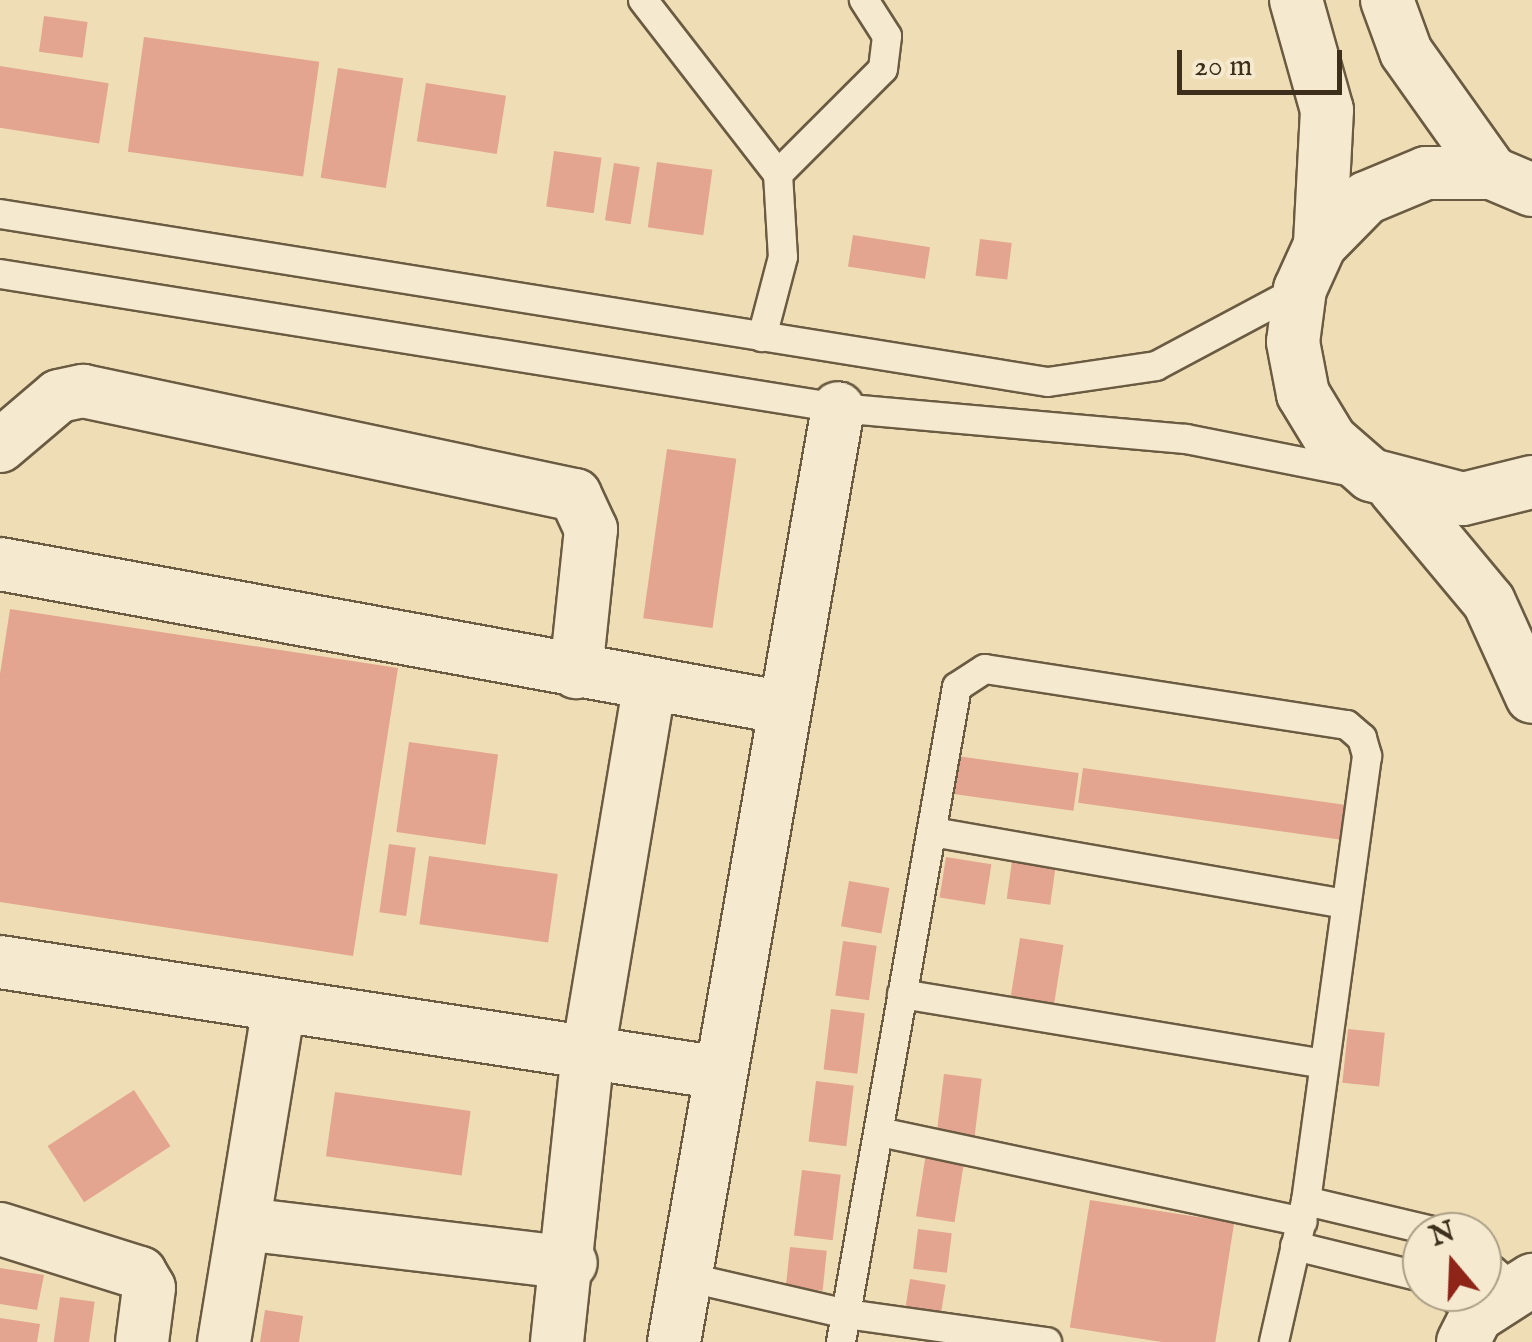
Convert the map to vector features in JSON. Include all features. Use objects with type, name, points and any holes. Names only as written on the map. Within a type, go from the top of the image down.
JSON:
[{"type":"street","points":[[1296,0],[1327,110],[1310,267],[1292,342],[1304,394],[1331,440],[1383,482],[1489,602],[1532,697]]},
{"type":"street","points":[[1387,0],[1406,52],[1512,182]]},
{"type":"street","points":[[1310,267],[1366,198],[1426,173],[1512,182]]},
{"type":"street","points":[[0,446],[59,396],[83,391],[575,495],[591,530],[576,672]]},
{"type":"street","points":[[674,1342],[682,1276],[838,408]]},
{"type":"street","points":[[1383,482],[1463,500],[1532,482]]},
{"type":"street","points":[[0,564],[785,708]]},
{"type":"street","points":[[558,1342],[571,1264],[588,1053],[649,686]]},
{"type":"street","points":[[0,962],[721,1074]]},
{"type":"street","points":[[224,1342],[280,1005]]},
{"type":"street","points":[[244,1224],[571,1264]]},
{"type":"street","points":[[0,1228],[140,1274],[148,1288],[142,1342]]},
{"type":"lane","points":[[643,0],[778,174],[783,256],[762,337]]},
{"type":"lane","points":[[778,174],[883,69],[887,36],[864,0]]},
{"type":"lane","points":[[0,214],[762,337],[1084,381],[1193,351],[1310,267]]},
{"type":"lane","points":[[0,274],[838,408],[1186,439],[1383,482]]},
{"type":"lane","points":[[841,1342],[957,687],[986,669],[1347,725],[1367,756],[1301,1223],[1274,1342]]},
{"type":"lane","points":[[933,832],[1346,904]]},
{"type":"lane","points":[[902,994],[1324,1064]]},
{"type":"lane","points":[[880,1132],[1301,1223],[1402,1230]]},
{"type":"lane","points":[[1301,1223],[1402,1268]]},
{"type":"lane","points":[[682,1276],[847,1314],[1047,1342]]},
{"type":"building","points":[[44,16],[88,22],[83,58],[39,52]]},
{"type":"building","points":[[144,37],[319,62],[303,177],[128,152]]},
{"type":"building","points":[[0,66],[109,83],[99,143],[0,128]]},
{"type":"building","points":[[338,68],[403,78],[386,188],[321,178]]},
{"type":"building","points":[[426,83],[506,96],[497,154],[417,141]]},
{"type":"building","points":[[554,151],[602,158],[594,213],[546,206]]},
{"type":"building","points":[[657,162],[712,170],[703,235],[648,227]]},
{"type":"building","points":[[614,163],[640,167],[631,224],[605,220]]},
{"type":"building","points":[[853,235],[930,247],[925,279],[848,267]]},
{"type":"building","points":[[980,239],[1012,243],[1007,280],[975,276]]},
{"type":"building","points":[[667,449],[736,459],[713,628],[643,618]]},
{"type":"building","points":[[10,609],[398,668],[353,956],[0,902],[0,674]]},
{"type":"building","points":[[409,742],[498,755],[485,845],[396,832]]},
{"type":"building","points":[[950,755],[1079,773],[1073,811],[945,793]]},
{"type":"building","points":[[1083,768],[1351,806],[1346,840],[1078,803]]},
{"type":"building","points":[[389,844],[416,848],[406,916],[379,912]]},
{"type":"building","points":[[429,856],[558,874],[548,942],[419,924]]},
{"type":"building","points":[[946,857],[991,864],[985,905],[940,897]]},
{"type":"building","points":[[1012,861],[1056,867],[1050,905],[1007,899]]},
{"type":"building","points":[[849,881],[889,888],[881,933],[841,926]]},
{"type":"building","points":[[1020,938],[1063,945],[1053,1008],[1010,1001]]},
{"type":"building","points":[[843,941],[877,946],[869,1000],[835,995]]},
{"type":"building","points":[[831,1009],[865,1013],[857,1074],[824,1070]]},
{"type":"building","points":[[1348,1029],[1385,1033],[1379,1087],[1342,1083]]},
{"type":"building","points":[[944,1074],[982,1079],[975,1136],[937,1132]]},
{"type":"building","points":[[816,1081],[854,1086],[846,1146],[809,1142]]},
{"type":"building","points":[[134,1090],[170,1146],[84,1202],[48,1146]]},
{"type":"building","points":[[335,1092],[471,1111],[462,1175],[326,1156]]},
{"type":"building","points":[[926,1153],[965,1159],[955,1222],[916,1216]]},
{"type":"building","points":[[802,1170],[841,1175],[833,1240],[794,1236]]},
{"type":"building","points":[[1090,1200],[1234,1223],[1215,1342],[1162,1342],[1070,1327]]},
{"type":"building","points":[[918,1229],[952,1233],[947,1273],[913,1269]]},
{"type":"building","points":[[790,1247],[827,1251],[823,1291],[786,1287]]},
{"type":"building","points":[[0,1268],[44,1275],[37,1310],[0,1304]]},
{"type":"building","points":[[910,1279],[946,1285],[940,1320],[904,1315]]},
{"type":"building","points":[[60,1297],[95,1302],[89,1342],[54,1342]]},
{"type":"building","points":[[265,1310],[303,1316],[299,1342],[260,1342]]},
{"type":"building","points":[[0,1318],[40,1324],[37,1342],[0,1342]]}]
